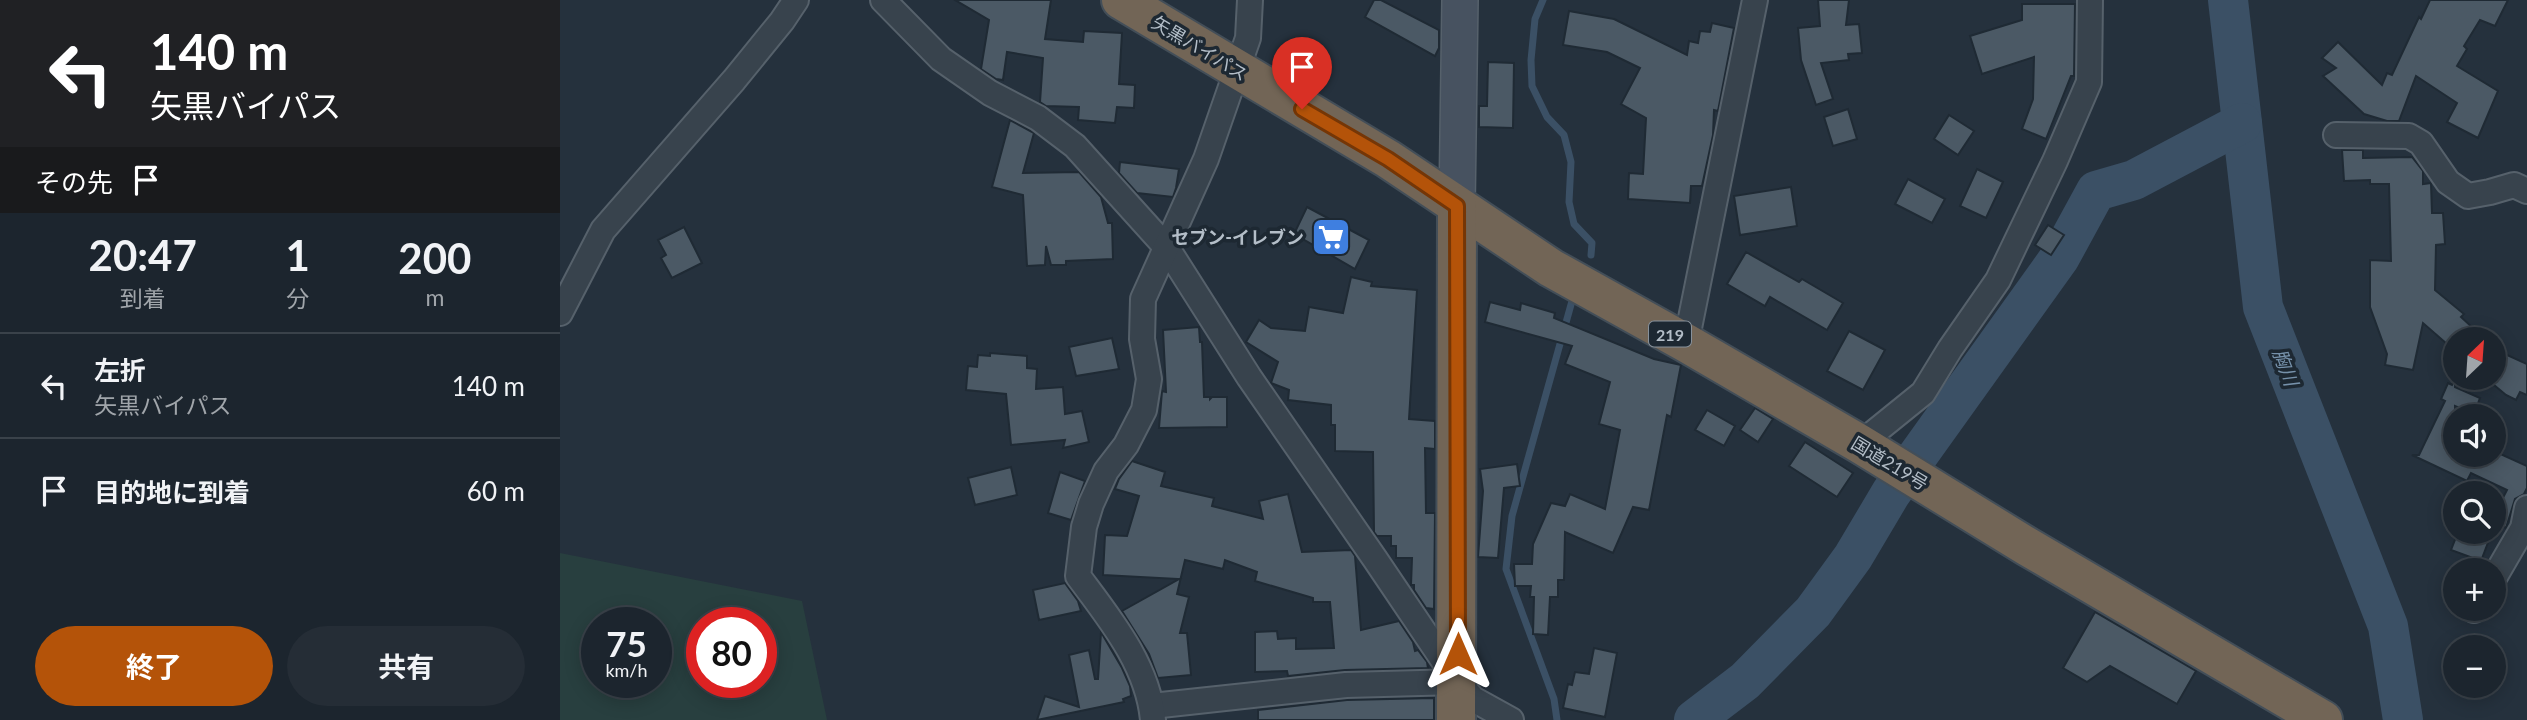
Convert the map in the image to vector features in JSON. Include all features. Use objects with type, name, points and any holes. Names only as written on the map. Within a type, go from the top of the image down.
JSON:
[{"type":"highway","name":"矢黒バイパス","points":[[1121,0],[1388,159],[1457,206]]},
{"type":"highway","name":"国道219号","points":[[1457,206],[1551,268],[1686,343],[2323,720]]},
{"type":"highway","points":[[1456,720],[1457,206]]},
{"type":"street","points":[[560,313],[603,230],[734,80],[796,0]]},
{"type":"street","points":[[883,0],[941,59],[990,93],[1038,118],[1075,146],[1167,248],[1250,377],[1458,682],[1473,699],[1511,720]]},
{"type":"street","points":[[1250,0],[1248,38],[1238,71],[1206,159],[1143,299],[1142,339],[1149,379],[1144,410],[1126,445],[1106,471],[1091,504],[1084,527],[1079,576],[1132,652],[1153,713],[1346,685],[1458,682]]},
{"type":"street","points":[[1457,206],[1460,0]]},
{"type":"street","points":[[1686,343],[1755,0]]},
{"type":"street","points":[[1872,452],[1923,393],[1998,280],[2055,162],[2089,82],[2090,0]]},
{"type":"street","points":[[2336,135],[2409,136],[2421,143],[2448,182],[2468,196],[2514,185],[2527,191]]},
{"type":"street","points":[[2506,558],[2523,528],[2527,508]]},
{"type":"green space","points":[[560,553],[802,601],[827,720],[560,720]]},
{"type":"building","points":[[955,0],[1051,0],[1045,39],[1083,42],[1084,31],[1122,33],[1119,84],[1135,85],[1134,108],[1117,107],[1115,123],[1078,120],[1079,107],[1046,106],[1040,102],[1043,58],[1007,52],[1003,80],[996,79],[981,69],[989,20]]},
{"type":"building","points":[[1374,0],[1381,0],[1439,30],[1439,48],[1435,56],[1365,17]]},
{"type":"building","points":[[1818,0],[1849,0],[1846,25],[1859,24],[1862,53],[1848,54],[1849,60],[1821,63],[1833,99],[1816,105],[1801,60],[1798,28],[1820,26]]},
{"type":"building","points":[[2430,0],[2508,0],[2495,26],[2480,20],[2464,46],[2467,49],[2457,66],[2498,91],[2478,138],[2447,122],[2457,103],[2416,76],[2399,121],[2387,121],[2364,114],[2323,76],[2336,68],[2322,58],[2338,42],[2382,85],[2387,73],[2392,75],[2419,17],[2421,19]]},
{"type":"building","points":[[2022,4],[2075,4],[2074,76],[2071,76],[2046,139],[2022,129],[2033,99],[2034,57],[1982,74],[1970,36],[2022,20]]},
{"type":"building","points":[[1569,11],[1614,19],[1687,55],[1689,41],[1698,43],[1700,31],[1710,32],[1712,23],[1734,28],[1718,111],[1714,110],[1713,135],[1702,186],[1691,186],[1690,203],[1628,199],[1629,173],[1643,174],[1646,118],[1621,104],[1640,68],[1607,52],[1563,45]]},
{"type":"building","points":[[1488,62],[1514,63],[1513,128],[1479,127],[1479,106],[1487,106]]},
{"type":"building","points":[[1848,109],[1857,139],[1833,146],[1824,117]]},
{"type":"building","points":[[1949,115],[1974,131],[1958,155],[1934,139]]},
{"type":"building","points":[[1010,120],[1034,133],[1023,173],[1079,172],[1101,197],[1108,223],[1112,223],[1113,259],[1066,261],[1066,265],[1051,265],[1046,246],[1045,265],[1027,266],[1023,195],[992,187]]},
{"type":"building","points":[[2342,150],[2363,150],[2363,158],[2412,157],[2423,171],[2423,184],[2431,183],[2432,213],[2443,213],[2445,244],[2436,245],[2435,290],[2464,314],[2461,317],[2472,327],[2443,327],[2443,340],[2423,323],[2413,370],[2385,365],[2387,354],[2370,307],[2370,260],[2391,261],[2389,184],[2370,184],[2370,180],[2344,181]]},
{"type":"building","points":[[1120,162],[1179,169],[1173,197],[1137,193],[1119,173]]},
{"type":"building","points":[[1977,169],[2003,182],[1986,218],[1960,206]]},
{"type":"building","points":[[1908,179],[1945,199],[1932,223],[1895,204]]},
{"type":"building","points":[[1791,187],[1797,226],[1740,235],[1734,196]]},
{"type":"building","name":"セブン-イレブン","points":[[1307,207],[1369,240],[1355,269],[1294,234]]},
{"type":"building","points":[[2048,225],[2064,235],[2051,255],[2035,245]]},
{"type":"building","points":[[684,227],[702,263],[672,278],[661,258],[666,255],[658,240]]},
{"type":"building","points":[[1746,252],[1799,282],[1802,279],[1843,303],[1827,330],[1770,297],[1765,306],[1727,284]]},
{"type":"building","points":[[1351,277],[1372,282],[1371,286],[1417,290],[1409,419],[1435,421],[1435,449],[1425,448],[1426,513],[1435,513],[1434,609],[1426,608],[1414,590],[1414,585],[1411,585],[1412,558],[1396,558],[1396,546],[1391,546],[1391,536],[1377,536],[1374,532],[1373,452],[1335,451],[1335,425],[1331,425],[1331,405],[1288,400],[1289,390],[1271,383],[1278,362],[1246,342],[1259,320],[1271,328],[1305,331],[1309,307],[1343,313]]},
{"type":"building","points":[[1490,302],[1520,310],[1521,303],[1555,313],[1554,318],[1654,359],[1681,365],[1671,417],[1667,415],[1649,510],[1633,507],[1613,553],[1565,532],[1564,580],[1558,580],[1558,597],[1550,597],[1548,635],[1533,634],[1534,597],[1530,597],[1531,586],[1515,586],[1514,564],[1532,564],[1533,544],[1551,503],[1565,506],[1570,494],[1605,509],[1620,430],[1599,424],[1610,382],[1565,364],[1572,346],[1485,322]]},
{"type":"building","points":[[1199,327],[1204,397],[1227,397],[1227,427],[1159,428],[1162,391],[1166,392],[1163,330]]},
{"type":"building","points":[[1849,331],[1885,350],[1863,390],[1827,371]]},
{"type":"building","points":[[1112,338],[1119,369],[1076,376],[1069,347]]},
{"type":"building","points":[[990,353],[1027,356],[1027,368],[1037,369],[1036,389],[1063,387],[1065,414],[1082,411],[1089,442],[1063,448],[1065,440],[1011,445],[1006,394],[966,390],[968,366],[977,367],[978,355],[990,356]]},
{"type":"building","points":[[2506,354],[2527,364],[2527,395],[2520,392],[2516,400],[2500,390],[2506,390]]},
{"type":"building","points":[[2445,390],[2462,390],[2480,398],[2478,404],[2444,404],[2445,401],[2441,399]]},
{"type":"building","points":[[2443,405],[2443,467],[2506,467],[2506,456],[2527,466],[2527,488],[2524,494],[2515,499],[2506,528],[2506,481],[2488,481],[2471,473],[2467,481],[2412,455],[2419,455]]},
{"type":"building","points":[[1755,408],[1773,419],[1758,442],[1740,430]]},
{"type":"building","points":[[1707,410],[1735,426],[1724,446],[1695,430]]},
{"type":"building","points":[[1805,442],[1853,473],[1837,497],[1789,466]]},
{"type":"building","points":[[1132,461],[1165,472],[1161,486],[1214,498],[1212,506],[1263,519],[1259,501],[1288,494],[1302,552],[1351,550],[1355,556],[1361,630],[1399,621],[1413,642],[1415,651],[1418,650],[1427,662],[1428,668],[1345,670],[1288,676],[1287,671],[1255,672],[1255,632],[1277,631],[1278,639],[1296,638],[1296,649],[1334,648],[1330,602],[1313,602],[1313,598],[1255,581],[1257,572],[1225,560],[1223,569],[1185,560],[1177,594],[1189,597],[1180,633],[1187,633],[1191,675],[1158,678],[1149,654],[1122,611],[1179,579],[1103,575],[1105,535],[1127,536],[1139,496],[1115,489]]},
{"type":"building","points":[[1517,464],[1520,486],[1504,488],[1498,558],[1478,557],[1483,491],[1480,469]]},
{"type":"building","points":[[1011,467],[1017,495],[975,505],[968,478]]},
{"type":"building","points":[[1060,472],[1085,481],[1071,520],[1048,513]]},
{"type":"building","points":[[2453,544],[2487,544],[2482,558],[2473,558],[2451,550]]},
{"type":"building","points":[[1065,583],[1078,601],[1081,611],[1039,620],[1033,590]]},
{"type":"building","points":[[2095,612],[2196,671],[2177,704],[2110,666],[2087,682],[2063,668]]},
{"type":"building","points":[[1101,632],[1122,668],[1130,686],[1131,696],[1123,699],[1124,702],[1037,720],[1045,696],[1079,707],[1069,655],[1089,650],[1095,679],[1098,679]]},
{"type":"building","points":[[1594,648],[1617,653],[1605,717],[1563,708],[1568,684],[1572,685],[1575,672],[1589,674]]},
{"type":"building","points":[[1434,698],[1434,720],[1258,720],[1258,710],[1347,700]]},
{"type":"waterway","points":[[1543,0],[1535,19],[1531,60],[1532,86],[1547,117],[1564,135],[1571,162],[1569,202],[1574,224],[1592,243],[1591,255]]},
{"type":"waterway","name":"胸川","points":[[2228,0],[2263,307],[2388,626],[2403,720]]},
{"type":"waterway","points":[[1694,720],[1745,681],[1813,612],[1853,557],[1891,493],[2060,257],[2096,191],[2134,180],[2242,123]]},
{"type":"waterway","points":[[1557,720],[1554,699],[1506,569],[1512,516],[1572,301]]},
{"type":"place","name":"セブン-イレブン","points":[[1331,237]]},
{"type":"route","points":[[1302,109],[1388,159],[1457,206],[1458,654]]}]
